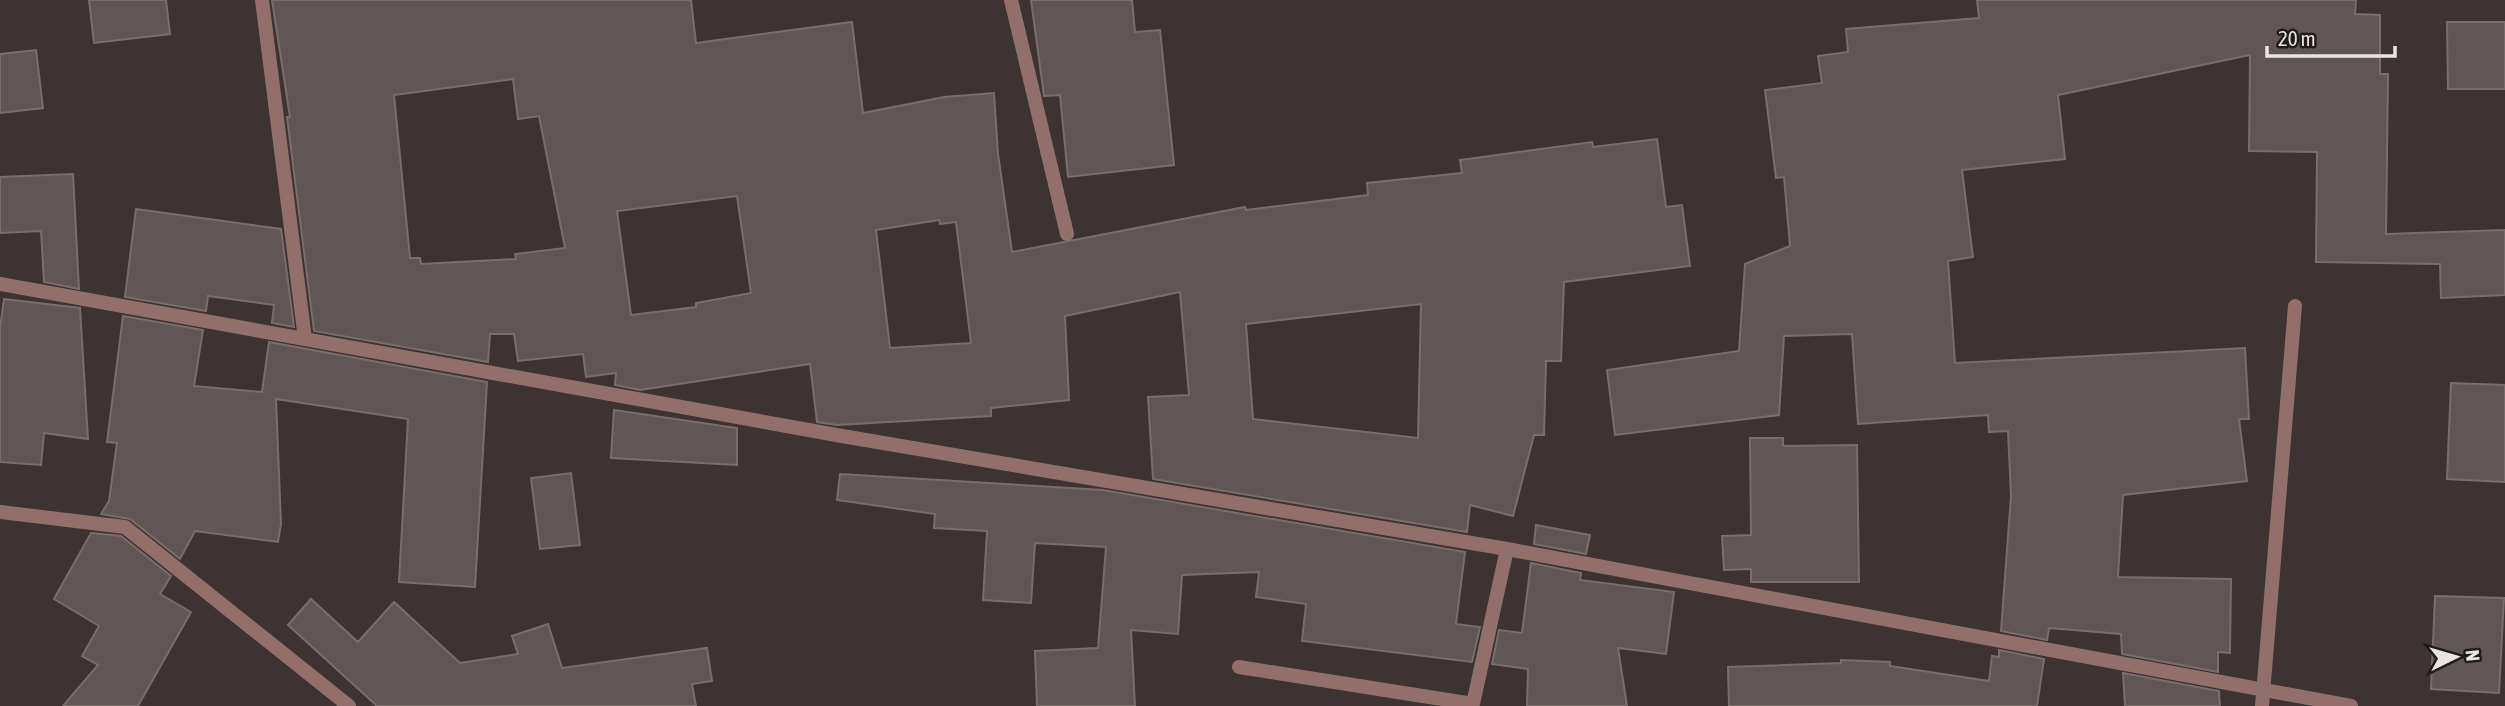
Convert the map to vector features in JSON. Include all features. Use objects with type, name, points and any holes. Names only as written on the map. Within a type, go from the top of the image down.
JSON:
[{"type":"street","points":[[262,0],[305,339]]},
{"type":"street","points":[[1011,0],[1067,234]]},
{"type":"street","points":[[0,284],[855,438],[1507,549],[2351,706]]},
{"type":"street","points":[[2262,706],[2261,690],[2295,306]]},
{"type":"street","points":[[0,512],[125,527],[349,706]]},
{"type":"street","points":[[1239,667],[1474,705],[1507,549]]},
{"type":"building","points":[[89,0],[166,0],[170,34],[94,43]]},
{"type":"building","points":[[272,0],[691,0],[696,43],[852,22],[863,113],[944,97],[994,93],[998,154],[1012,252],[1245,207],[1246,210],[1368,195],[1367,183],[1462,173],[1460,160],[1592,142],[1593,147],[1657,139],[1666,207],[1682,205],[1690,266],[1564,282],[1561,361],[1546,361],[1544,435],[1534,435],[1513,516],[1470,505],[1467,532],[1153,479],[1148,397],[1189,395],[1180,292],[1065,316],[1069,400],[991,408],[991,416],[837,425],[817,422],[810,364],[640,390],[615,385],[616,373],[586,377],[583,354],[518,361],[514,334],[490,334],[488,362],[314,331],[287,117],[290,117]],"holes":[[[513,79],[518,119],[539,116],[565,248],[515,254],[516,259],[421,264],[420,258],[410,258],[394,95]],[[737,196],[751,293],[696,303],[696,307],[631,315],[617,211]],[[939,220],[940,224],[956,222],[971,343],[890,348],[876,230]],[[1421,304],[1418,438],[1253,419],[1246,324]]]},
{"type":"building","points":[[1031,0],[1132,0],[1135,32],[1160,30],[1174,165],[1068,177],[1060,95],[1044,96]]},
{"type":"building","points":[[1977,0],[2356,0],[2355,14],[2380,15],[2380,74],[2388,74],[2386,234],[2505,230],[2505,295],[2441,298],[2440,264],[2316,262],[2317,152],[2249,151],[2250,55],[2058,95],[2065,159],[1962,170],[1973,257],[1948,261],[1955,363],[2245,348],[2249,419],[2239,419],[2247,481],[2123,495],[2118,577],[2231,579],[2230,653],[2218,652],[2218,672],[2122,654],[2121,634],[2049,628],[2047,640],[2001,631],[2011,496],[2008,431],[1989,432],[1988,415],[1858,424],[1852,334],[1784,336],[1779,415],[1615,435],[1607,370],[1739,351],[1745,264],[1790,246],[1784,177],[1776,178],[1765,90],[1822,83],[1818,56],[1848,52],[1846,29],[1979,18]]},
{"type":"building","points":[[2447,22],[2505,22],[2505,89],[2448,89]]},
{"type":"building","points":[[36,50],[43,108],[0,113],[0,54]]},
{"type":"building","points":[[73,174],[79,289],[44,282],[41,231],[0,233],[0,177]]},
{"type":"building","points":[[136,209],[281,229],[294,327],[272,323],[274,305],[208,296],[206,311],[125,297]]},
{"type":"building","points":[[4,299],[80,308],[88,439],[44,433],[41,465],[0,462],[0,328]]},
{"type":"building","points":[[123,316],[203,330],[194,386],[262,392],[269,342],[487,382],[475,587],[399,582],[408,419],[276,399],[281,524],[278,542],[195,531],[180,559],[130,519],[101,514],[109,501],[117,443],[107,442]]},
{"type":"building","points":[[2451,383],[2505,385],[2505,482],[2447,479]]},
{"type":"building","points":[[614,410],[737,428],[737,465],[611,458]]},
{"type":"building","points":[[1750,438],[1783,438],[1783,446],[1857,445],[1859,582],[1751,582],[1751,569],[1724,570],[1722,536],[1751,535]]},
{"type":"building","points":[[571,473],[580,545],[540,549],[531,478]]},
{"type":"building","points":[[840,474],[1103,490],[1465,552],[1456,624],[1480,627],[1472,662],[1302,641],[1306,604],[1256,597],[1259,572],[1182,575],[1178,634],[1131,630],[1135,706],[1037,706],[1035,651],[1098,648],[1106,547],[1035,543],[1031,603],[983,600],[987,531],[934,528],[935,514],[837,500]]},
{"type":"building","points":[[1536,525],[1590,535],[1586,554],[1534,544]]},
{"type":"building","points":[[91,533],[121,536],[171,576],[160,594],[191,612],[138,706],[63,706],[98,665],[82,656],[99,626],[54,599]]},
{"type":"building","points":[[1531,563],[1581,573],[1580,580],[1674,592],[1666,654],[1618,648],[1627,706],[1527,706],[1528,669],[1492,664],[1499,630],[1522,633]]},
{"type":"building","points":[[2435,596],[2504,598],[2499,693],[2431,689]]},
{"type":"building","points":[[311,599],[358,642],[394,602],[460,663],[518,654],[512,636],[548,624],[562,668],[707,648],[712,681],[692,684],[696,706],[377,706],[288,625]]},
{"type":"building","points":[[1999,650],[2044,659],[2037,706],[1729,706],[1728,667],[1841,663],[1841,660],[1890,662],[1890,666],[1989,681],[1992,656],[1999,657]]},
{"type":"building","points":[[2123,673],[2219,691],[2220,706],[2125,706]]}]
